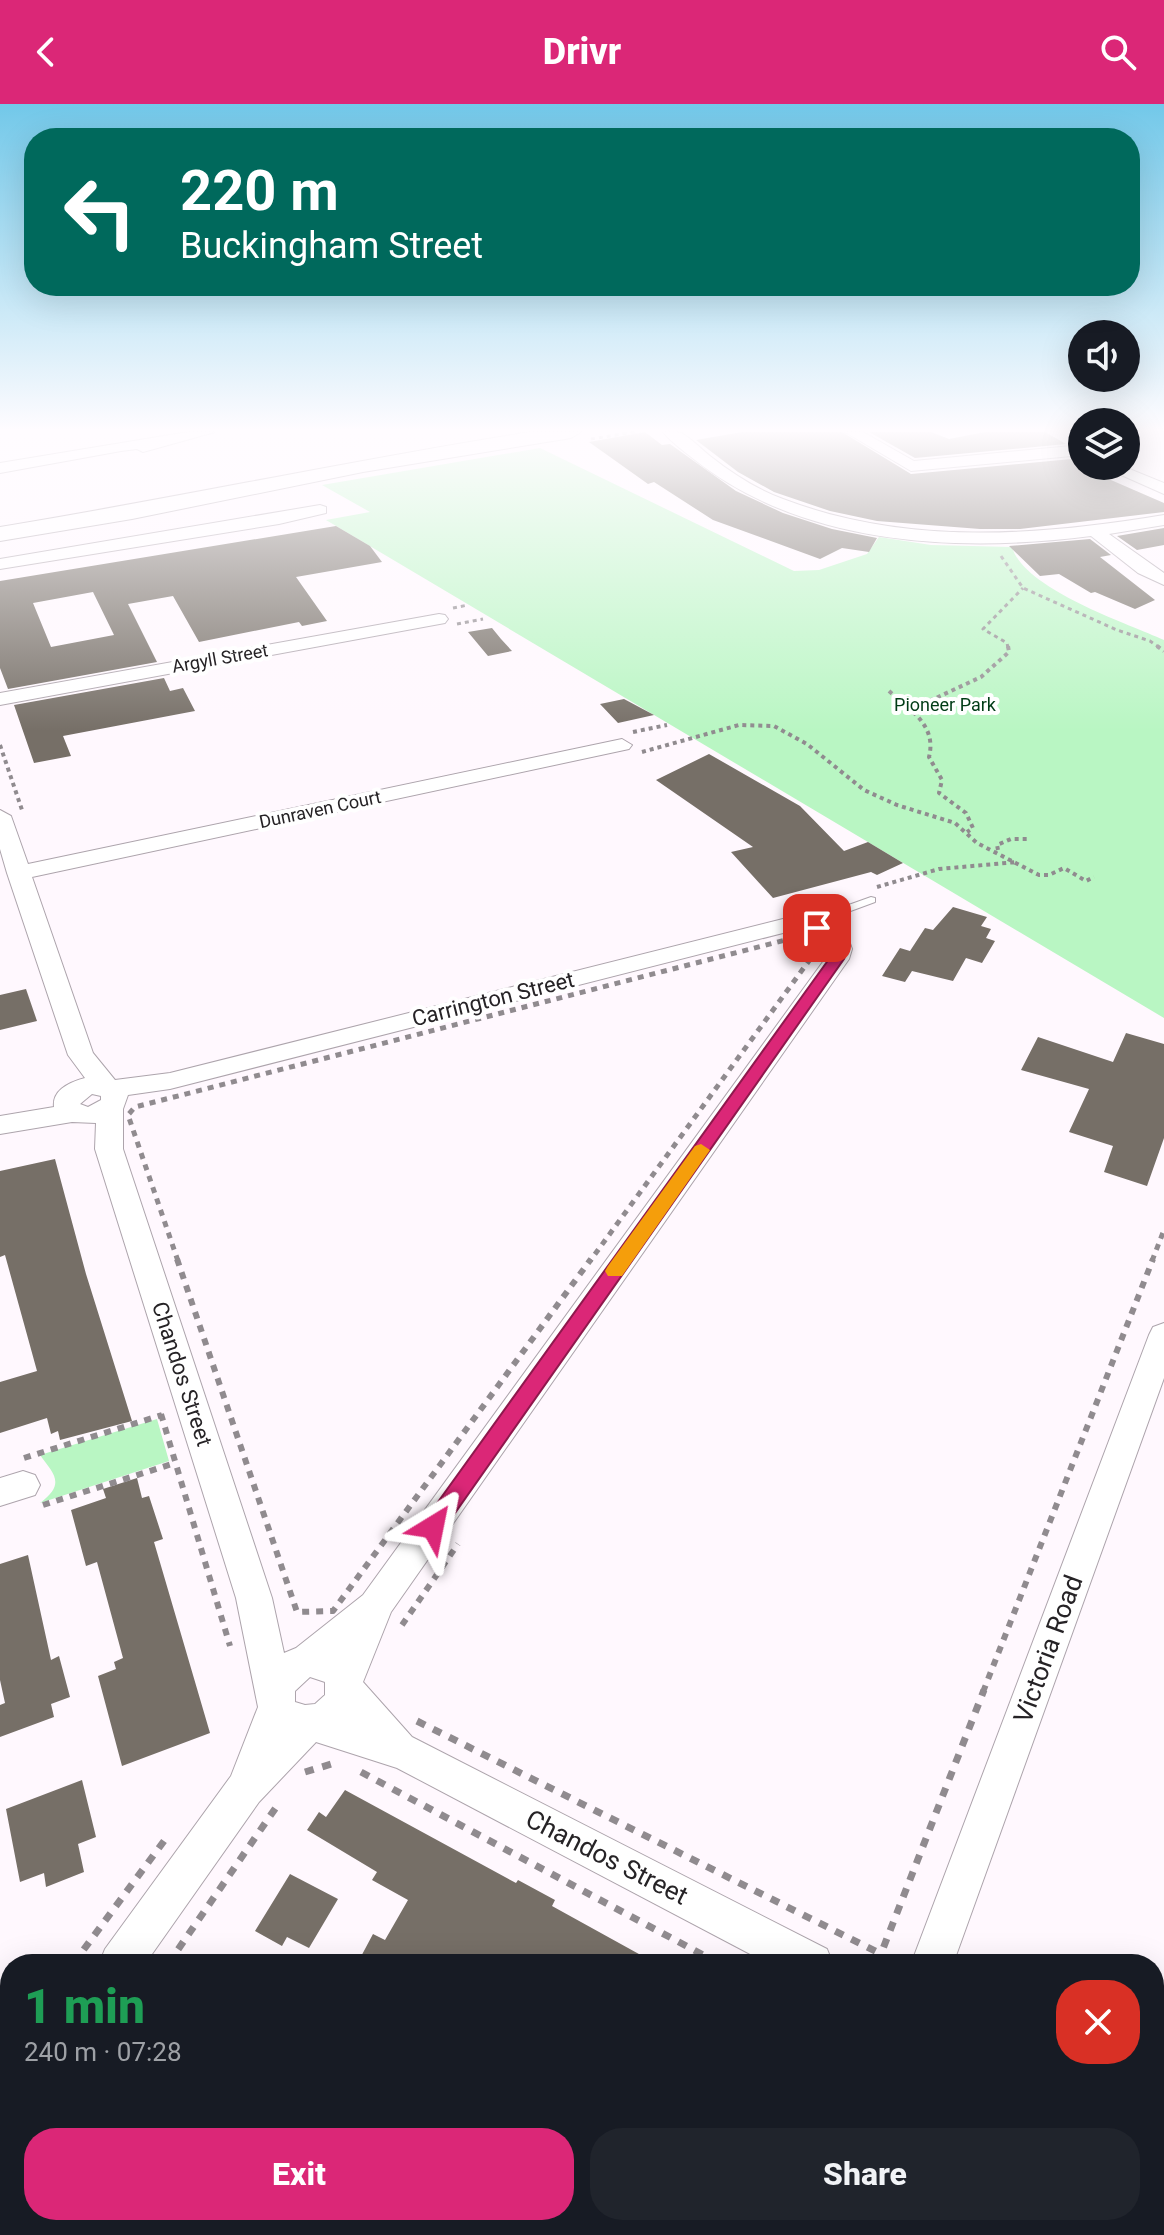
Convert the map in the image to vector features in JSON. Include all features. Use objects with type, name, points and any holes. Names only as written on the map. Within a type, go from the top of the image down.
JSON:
[{"type":"street","points":[[0,564],[202,531]]},
{"type":"street","points":[[895,531],[987,539],[1077,531]]},
{"type":"street","points":[[1096,531],[1144,569],[1164,580]]},
{"type":"street","name":"Argyll Street","points":[[0,699],[439,619]]},
{"type":"street","name":"Dunraven Court","points":[[18,873],[622,745]]},
{"type":"street","points":[[12,816],[18,873],[81,1055],[110,1097],[109,1149]]},
{"type":"street","name":"Carrington Street","points":[[3,1124],[72,1105],[98,1114],[110,1097],[170,1081],[783,926],[802,924],[817,928]]},
{"type":"street","points":[[293,1712],[337,1710],[374,1610],[837,959],[841,952],[834,937],[817,928]]},
{"type":"street","points":[[81,1055],[72,1105],[109,1149]]},
{"type":"street","name":"Chandos Street","points":[[109,1149],[293,1712],[407,1735]]},
{"type":"street","name":"Victoria Road","points":[[936,1954],[1164,1335]]},
{"type":"street","name":"Chandos Street","points":[[254,1598],[271,1632],[286,1649],[307,1661],[335,1667],[371,1721],[407,1735],[794,1954]]},
{"type":"street","points":[[293,1712],[276,1686],[287,1670],[307,1661],[374,1610]]},
{"type":"street","points":[[127,1954],[245,1789],[293,1712]]},
{"type":"lane","points":[[817,928],[833,914],[871,898]]},
{"type":"path","points":[[987,539],[1023,588],[1117,630],[1150,641],[1164,651]]},
{"type":"path","points":[[908,711],[981,677],[1009,652],[1007,643],[983,629],[1023,588]]},
{"type":"path","points":[[889,691],[931,730],[934,742],[929,757],[942,780],[939,793],[969,816],[973,828],[967,832]]},
{"type":"path","points":[[622,745],[631,754],[739,725],[774,726],[807,744],[864,790],[897,805],[955,823],[977,843],[999,851],[1039,875],[1049,875],[1064,868],[1086,881],[1094,877]]},
{"type":"path","points":[[0,745],[12,816]]},
{"type":"path","points":[[999,851],[997,845],[1011,839],[1030,839]]},
{"type":"path","points":[[871,898],[939,869],[1017,862]]},
{"type":"path","points":[[374,1610],[819,947],[801,936],[135,1107],[128,1115],[297,1612],[374,1610],[468,1531]]},
{"type":"path","points":[[407,1735],[881,1954],[1164,1230]]},
{"type":"path","points":[[157,1400],[232,1653]]},
{"type":"path","points":[[17,1487],[162,1415]]},
{"type":"path","points":[[17,1487],[175,1463]]},
{"type":"path","points":[[299,1774],[341,1761],[701,1954]]},
{"type":"path","points":[[175,1954],[285,1795]]},
{"type":"path","points":[[80,1954],[167,1836]]},
{"type":"green space","name":"Pioneer Park","points":[[345,531],[712,531],[794,571],[819,570],[867,554],[879,537],[931,545],[1012,547],[1020,562],[1035,577],[1055,590],[1164,640],[1164,1018]]},
{"type":"green space","points":[[157,1419],[169,1461],[40,1503],[53,1490],[55,1479],[40,1455]]},
{"type":"building","points":[[303,531],[345,531],[370,546],[382,562],[296,577],[327,621],[302,626],[299,622],[199,642],[173,596],[128,604],[157,662],[8,689],[0,668],[0,581]],"holes":[[[93,592],[114,635],[51,647],[33,603]]]},
{"type":"building","points":[[744,531],[844,531],[877,538],[869,552],[842,548],[820,559]]},
{"type":"building","points":[[1164,531],[1164,545],[1137,550],[1117,536]]},
{"type":"building","points":[[1090,539],[1111,555],[1100,557],[1155,600],[1135,609],[1091,593],[1059,574],[1040,576],[1009,546]]},
{"type":"building","points":[[492,628],[512,651],[488,656],[468,632]]},
{"type":"building","points":[[164,678],[170,691],[183,688],[195,711],[63,736],[71,756],[34,763],[14,705]]},
{"type":"building","points":[[624,699],[654,715],[618,723],[600,704]]},
{"type":"building","points":[[709,754],[800,806],[844,851],[868,842],[903,863],[877,875],[871,872],[773,898],[731,852],[753,847],[656,780]]},
{"type":"building","points":[[953,907],[987,917],[981,926],[991,929],[986,938],[995,941],[982,963],[966,958],[953,981],[912,971],[905,982],[882,976],[900,948],[910,951],[925,928],[933,930]]},
{"type":"building","points":[[26,989],[37,1021],[0,1030],[0,995]]},
{"type":"building","points":[[1126,1033],[1164,1044],[1164,1138],[1147,1186],[1104,1172],[1113,1146],[1069,1132],[1089,1089],[1021,1070],[1038,1037],[1113,1062]]},
{"type":"building","points":[[55,1159],[86,1274],[132,1421],[60,1440],[58,1431],[51,1434],[47,1418],[0,1433],[0,1382],[37,1371],[5,1255],[0,1257],[0,1171]]},
{"type":"building","points":[[137,1478],[142,1498],[149,1496],[163,1539],[154,1542],[210,1733],[122,1766],[98,1676],[116,1669],[114,1662],[123,1658],[97,1562],[86,1566],[71,1510],[106,1498],[103,1489]]},
{"type":"building","points":[[28,1555],[51,1660],[59,1656],[70,1697],[51,1704],[54,1717],[0,1737],[0,1705],[5,1703],[0,1680],[0,1564]]},
{"type":"building","points":[[82,1780],[96,1837],[78,1844],[84,1872],[46,1887],[44,1873],[20,1882],[6,1809]]},
{"type":"building","points":[[345,1790],[516,1883],[518,1880],[555,1900],[552,1906],[639,1954],[362,1954],[373,1934],[385,1940],[408,1900],[372,1880],[377,1872],[307,1830],[319,1812],[326,1817]]},
{"type":"building","points":[[290,1874],[338,1899],[309,1948],[287,1937],[282,1946],[255,1931]]},
{"type":"slow traffic","points":[[615,1271],[701,1150]]},
{"type":"route","points":[[433,1527],[837,959],[841,952],[834,937],[817,928]]}]
